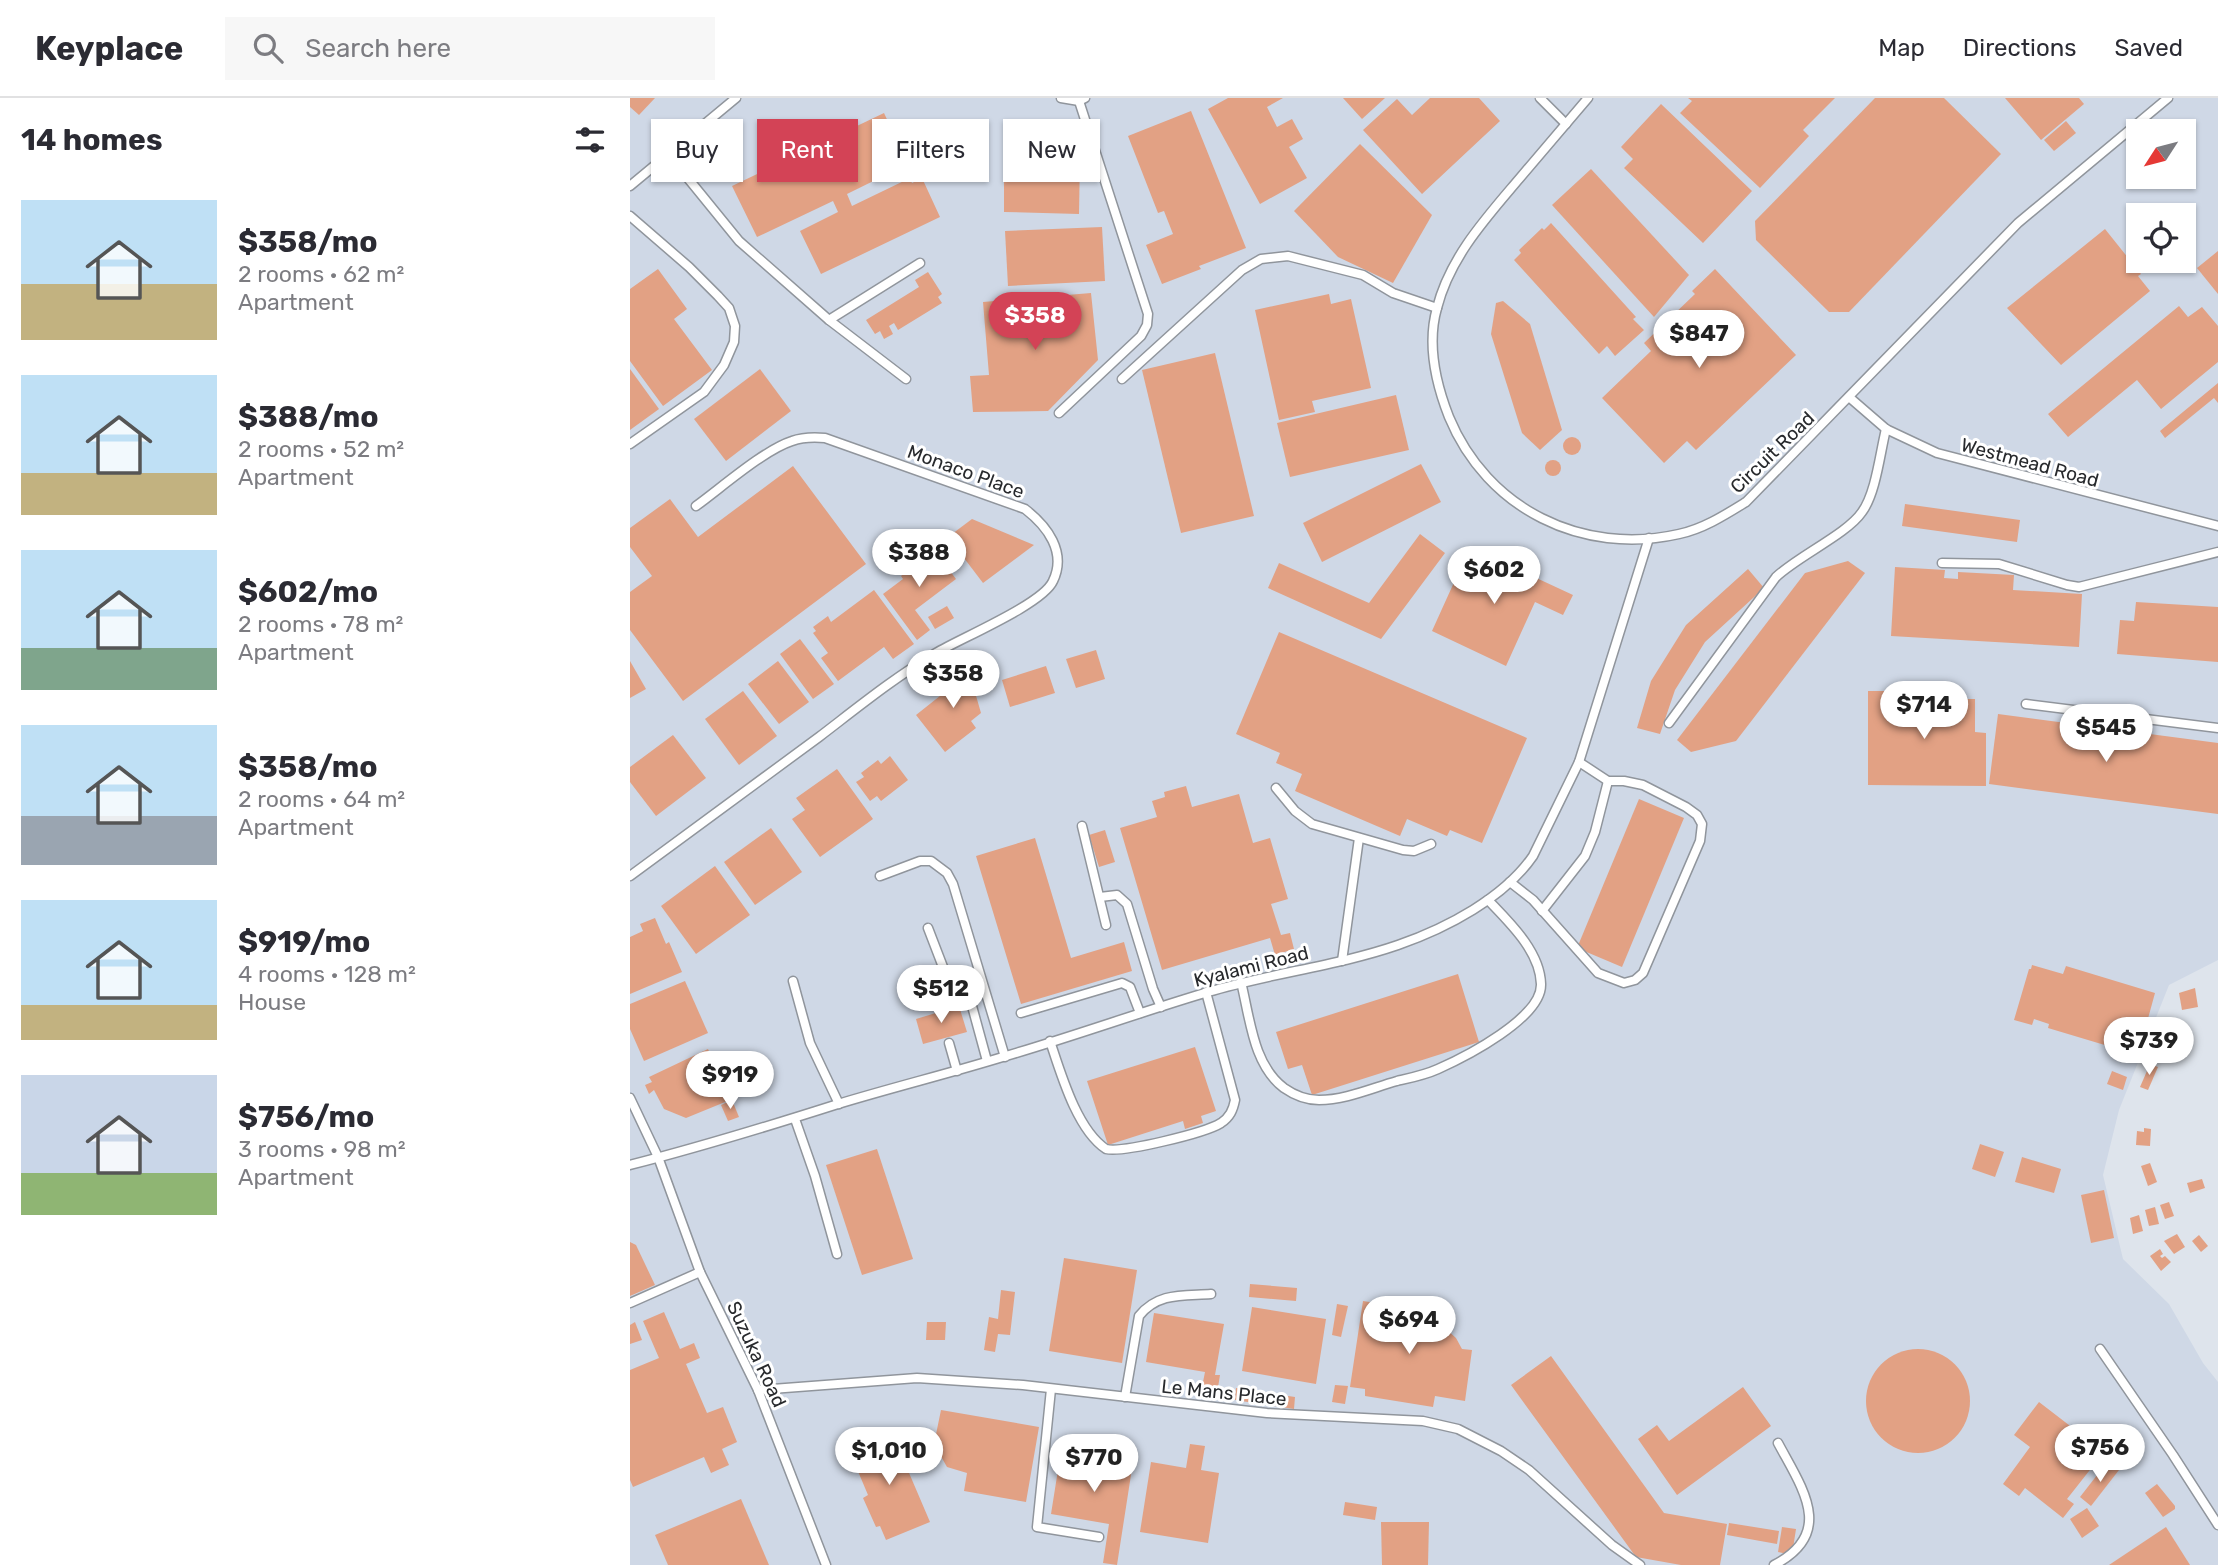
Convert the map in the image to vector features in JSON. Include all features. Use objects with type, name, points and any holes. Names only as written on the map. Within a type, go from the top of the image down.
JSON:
[{"type":"lane","points":[[711,119],[736,98]]},
{"type":"lane","points":[[1059,413],[1141,336],[1147,326],[1148,314],[1082,100],[1061,98]]},
{"type":"lane","points":[[1540,98],[1566,124]]},
{"type":"lane","name":"Circuit Road","points":[[1588,98],[1463,248],[1448,277],[1437,308],[1433,330],[1435,370],[1444,406],[1459,442],[1480,470],[1501,491],[1530,513],[1562,528],[1600,538],[1649,538],[1680,534],[1711,523],[1746,502],[2018,222],[2168,98]]},
{"type":"lane","points":[[630,186],[651,169]]},
{"type":"lane","points":[[691,182],[739,241],[829,320],[906,379]]},
{"type":"lane","points":[[630,216],[718,296],[729,309],[735,326],[734,342],[724,365],[704,392],[630,444]]},
{"type":"lane","points":[[1122,379],[1242,270],[1261,260],[1288,256],[1363,275],[1393,293],[1437,308]]},
{"type":"lane","points":[[829,320],[920,263]]},
{"type":"lane","name":"Westmead Road","points":[[1849,397],[1886,429],[1937,453],[2218,526]]},
{"type":"lane","points":[[1669,723],[1776,577],[1790,564],[1850,525],[1861,514],[1868,501],[1886,429]]},
{"type":"lane","name":"Monaco Place","points":[[630,876],[923,661],[1034,600],[1053,584],[1058,567],[1051,535],[1036,517],[1025,509],[825,438],[793,440],[774,449],[696,506]]},
{"type":"lane","name":"Kyalami Road","points":[[630,1165],[1005,1057],[1206,992],[1399,945],[1466,914],[1488,900],[1524,869],[1579,762],[1649,538]]},
{"type":"lane","points":[[1942,563],[1999,564],[2079,587],[2218,552]]},
{"type":"lane","points":[[2026,704],[2218,728]]},
{"type":"lane","points":[[1510,882],[1533,900],[1598,974],[1624,983],[1643,973],[1700,841],[1702,824],[1697,815],[1686,807],[1643,785],[1608,781],[1579,762]]},
{"type":"lane","points":[[1542,911],[1585,856],[1595,832],[1608,781]]},
{"type":"lane","points":[[1276,788],[1295,811],[1311,824],[1403,850],[1413,851],[1431,844]]},
{"type":"lane","points":[[1082,827],[1106,925]]},
{"type":"lane","points":[[1342,961],[1359,838]]},
{"type":"lane","points":[[880,876],[920,862],[931,861],[947,873],[953,884],[1005,1057]]},
{"type":"lane","points":[[1101,897],[1117,895],[1127,904],[1161,1007]]},
{"type":"lane","points":[[1241,982],[1264,1069],[1287,1091],[1303,1098],[1319,1100],[1348,1095],[1436,1071],[1504,1031],[1532,1008],[1541,986],[1536,963],[1516,928],[1488,900]]},
{"type":"lane","points":[[928,928],[948,980],[964,994],[972,1006],[987,1061]]},
{"type":"lane","points":[[793,981],[810,1043],[838,1104]]},
{"type":"lane","points":[[1021,1013],[1122,984],[1128,985],[1140,1013]]},
{"type":"lane","points":[[1050,1041],[1065,1085],[1089,1133],[1106,1149],[1123,1150],[1212,1127],[1229,1117],[1235,1100],[1206,992]]},
{"type":"lane","points":[[949,1043],[957,1071]]},
{"type":"lane","points":[[630,1098],[659,1157]]},
{"type":"lane","points":[[795,1119],[837,1254]]},
{"type":"lane","name":"Suzuka Road","points":[[659,1157],[700,1272],[758,1390],[826,1565]]},
{"type":"lane","points":[[630,1303],[700,1272]]},
{"type":"lane","points":[[1125,1397],[1139,1315],[1147,1306],[1168,1296],[1211,1294]]},
{"type":"lane","points":[[2100,1349],[2218,1525]]},
{"type":"lane","name":"Le Mans Place","points":[[758,1390],[899,1378],[956,1380],[1267,1413],[1423,1421],[1458,1429],[1501,1451],[1529,1470],[1612,1545],[1640,1565]]},
{"type":"lane","points":[[1051,1389],[1037,1527],[1099,1537]]},
{"type":"lane","points":[[1774,1565],[1791,1556],[1807,1533],[1810,1522],[1810,1507],[1804,1490],[1778,1443]]},
{"type":"shaded area","points":[[630,98],[2218,98],[2218,960],[2169,985],[2119,1110],[2103,1175],[2123,1259],[2169,1304],[2203,1363],[2218,1382],[2218,1565],[630,1565]]},
{"type":"building","points":[[630,98],[655,98],[639,115],[630,107]]},
{"type":"building","points":[[1228,98],[1283,98],[1267,107],[1277,127],[1292,119],[1303,139],[1289,147],[1307,178],[1260,204],[1208,109]]},
{"type":"building","points":[[1343,98],[1385,98],[1362,119]]},
{"type":"building","points":[[1430,98],[1479,98],[1500,121],[1422,194],[1363,130],[1397,99],[1412,115]]},
{"type":"building","points":[[1688,98],[1835,98],[1803,130],[1809,136],[1760,188],[1680,113],[1692,101]]},
{"type":"building","points":[[1875,98],[1944,98],[2001,154],[1849,312],[1829,312],[1756,240],[1755,221]]},
{"type":"building","points":[[2005,98],[2079,98],[2084,104],[2041,140]]},
{"type":"building","points":[[1661,104],[1752,191],[1703,243],[1624,168],[1633,159],[1621,147]]},
{"type":"building","points":[[1191,111],[1246,248],[1162,284],[1146,245],[1173,234],[1164,211],[1158,213],[1128,136]]},
{"type":"building","points":[[884,113],[887,119],[872,119],[872,182],[847,194],[852,206],[902,182],[924,182],[940,217],[821,274],[800,231],[838,212],[833,201],[757,237],[732,186],[757,174],[757,182],[858,182],[858,125]]},
{"type":"building","points":[[2066,121],[2076,133],[2054,151],[2044,140]]},
{"type":"building","points":[[1360,144],[1432,215],[1393,283],[1338,257],[1294,211]]},
{"type":"building","points":[[1591,169],[1689,275],[1654,317],[1552,205]]},
{"type":"building","points":[[1004,182],[1080,182],[1079,214],[1004,212]]},
{"type":"building","points":[[1551,223],[1636,317],[1633,319],[1644,330],[1615,356],[1607,346],[1599,354],[1514,260],[1521,253],[1519,250]]},
{"type":"building","points":[[1102,227],[1105,281],[1008,286],[1005,231]]},
{"type":"building","points":[[2105,229],[2126,255],[2126,273],[2140,273],[2138,276],[2150,291],[2061,365],[2007,308]]},
{"type":"building","points":[[2218,251],[2218,294],[2197,268]]},
{"type":"building","points":[[658,269],[687,309],[674,319],[712,370],[663,406],[630,361],[630,289]]},
{"type":"building","points":[[1715,269],[1796,355],[1696,450],[1687,441],[1664,463],[1602,398],[1651,351],[1644,343],[1695,294],[1692,291]]},
{"type":"building","points":[[928,272],[942,294],[938,297],[942,303],[898,330],[894,323],[889,326],[893,334],[884,339],[880,331],[875,334],[866,320],[919,287],[915,280]]},
{"type":"building","points":[[1091,293],[1098,360],[1048,411],[973,412],[970,376],[989,375],[983,302]]},
{"type":"building","points":[[1329,294],[1331,304],[1351,299],[1371,388],[1312,401],[1315,412],[1279,420],[1255,310]]},
{"type":"building","points":[[1503,301],[1530,324],[1562,430],[1540,450],[1522,433],[1491,334],[1496,303]]},
{"type":"building","points":[[2179,306],[2188,317],[2202,307],[2218,326],[2218,362],[2161,409],[2137,380],[2068,437],[2048,414]]},
{"type":"building","points":[[1215,353],[1254,516],[1181,533],[1142,370]]},
{"type":"building","points":[[630,369],[659,409],[630,430]]},
{"type":"building","points":[[760,369],[791,411],[726,461],[694,419]]},
{"type":"building","points":[[2218,383],[2218,403],[2214,398],[2165,438],[2160,431]]},
{"type":"building","points":[[1396,395],[1409,450],[1290,477],[1277,423]]},
{"type":"building","points":[[1572,437],[1578,440],[1581,446],[1578,452],[1572,455],[1566,452],[1563,446],[1566,440]]},
{"type":"building","points":[[1553,460],[1559,462],[1559,474],[1553,476],[1547,474],[1545,468],[1547,462]]},
{"type":"building","points":[[1421,464],[1441,502],[1322,562],[1303,523]]},
{"type":"building","points":[[793,466],[866,564],[683,701],[630,630],[630,592],[652,576],[630,547],[630,528],[670,499],[698,537]]},
{"type":"building","points":[[1905,504],[2020,520],[2017,542],[1902,526]]},
{"type":"building","points":[[972,519],[1034,545],[983,583],[948,537]]},
{"type":"building","points":[[1420,534],[1445,553],[1381,639],[1268,588],[1279,563],[1369,603]]},
{"type":"building","points":[[929,543],[956,579],[915,610],[930,630],[917,640],[883,594],[919,563],[913,555]]},
{"type":"building","points":[[1470,547],[1573,595],[1563,615],[1535,602],[1506,666],[1432,631]]},
{"type":"building","points":[[1848,561],[1865,573],[1736,741],[1691,752],[1677,740],[1805,573]]},
{"type":"building","points":[[1895,567],[1945,570],[1944,578],[1958,579],[1958,572],[2014,575],[2013,590],[2082,594],[2079,647],[1891,636]]},
{"type":"building","points":[[1748,569],[1764,588],[1705,642],[1675,690],[1660,734],[1637,728],[1651,681],[1686,625]]},
{"type":"building","points":[[874,590],[914,644],[893,659],[884,647],[838,681],[821,658],[828,653],[813,633],[816,631],[813,627],[828,616],[831,622]]},
{"type":"building","points":[[2136,602],[2218,607],[2218,662],[2117,654],[2120,620],[2134,621]]},
{"type":"building","points":[[947,606],[954,618],[935,629],[928,617]]},
{"type":"building","points":[[1279,632],[1527,738],[1482,843],[1450,830],[1447,836],[1407,819],[1400,836],[1295,791],[1302,774],[1276,763],[1280,753],[1236,734]]},
{"type":"building","points":[[800,639],[834,684],[813,699],[780,654]]},
{"type":"building","points":[[1096,650],[1105,679],[1076,688],[1066,659]]},
{"type":"building","points":[[630,661],[646,689],[630,698]]},
{"type":"building","points":[[778,661],[809,702],[779,724],[748,684]]},
{"type":"building","points":[[961,662],[968,668],[981,713],[971,721],[976,728],[945,752],[916,715],[955,684],[946,673]]},
{"type":"building","points":[[1046,666],[1055,693],[1010,707],[1002,680]]},
{"type":"building","points":[[743,691],[777,736],[739,765],[705,719]]},
{"type":"building","points":[[1868,691],[1935,691],[1935,699],[1975,699],[1975,732],[1986,733],[1986,786],[1868,785]]},
{"type":"building","points":[[1998,714],[2218,743],[2218,814],[1989,784]]},
{"type":"building","points":[[673,735],[706,778],[656,816],[630,782],[630,767]]},
{"type":"building","points":[[890,756],[908,780],[881,801],[877,796],[870,801],[856,782],[864,777],[861,773],[878,760],[881,764]]},
{"type":"building","points":[[837,769],[873,819],[820,857],[792,819],[805,810],[796,798]]},
{"type":"building","points":[[1186,786],[1192,807],[1239,794],[1253,843],[1270,838],[1288,899],[1271,904],[1281,935],[1290,933],[1294,949],[1275,955],[1270,938],[1162,970],[1120,828],[1157,817],[1152,801],[1165,797],[1164,792]]},
{"type":"building","points":[[1639,799],[1684,818],[1622,967],[1577,948]]},
{"type":"building","points":[[771,828],[802,872],[755,905],[724,862]]},
{"type":"building","points":[[1105,830],[1115,862],[1099,867],[1089,835]]},
{"type":"building","points":[[1035,838],[1071,958],[1124,942],[1132,971],[1021,1004],[976,856]]},
{"type":"building","points":[[715,866],[750,915],[696,954],[661,906]]},
{"type":"building","points":[[655,918],[682,972],[630,994],[630,937],[643,931],[640,924]]},
{"type":"building","points":[[2032,965],[2063,974],[2066,966],[2155,993],[2138,1055],[2048,1028],[2049,1024],[2034,1019],[2032,1025],[2014,1020]]},
{"type":"building","points":[[1458,974],[1479,1042],[1312,1095],[1302,1065],[1288,1069],[1276,1032]]},
{"type":"building","points":[[685,981],[708,1033],[644,1061],[630,1029],[630,1004]]},
{"type":"building","points":[[2195,988],[2198,1007],[2182,1010],[2179,993]]},
{"type":"building","points":[[959,1006],[967,1032],[923,1044],[916,1019]]},
{"type":"building","points":[[1195,1047],[1216,1111],[1201,1116],[1203,1123],[1185,1129],[1183,1121],[1108,1145],[1087,1081]]},
{"type":"building","points":[[708,1049],[730,1100],[686,1118],[664,1109],[654,1090],[649,1094],[645,1085],[652,1082],[649,1077]]},
{"type":"building","points":[[2150,1064],[2158,1067],[2148,1090],[2140,1087]]},
{"type":"building","points":[[2112,1071],[2127,1077],[2123,1090],[2107,1084]]},
{"type":"building","points":[[732,1100],[739,1117],[728,1121],[721,1105]]},
{"type":"building","points":[[2144,1128],[2151,1129],[2150,1146],[2136,1145],[2137,1131],[2144,1132]]},
{"type":"building","points":[[1980,1144],[2004,1152],[1995,1177],[1972,1169]]},
{"type":"building","points":[[877,1149],[913,1259],[862,1275],[826,1165]]},
{"type":"building","points":[[2022,1157],[2061,1169],[2054,1193],[2015,1182]]},
{"type":"building","points":[[2150,1163],[2157,1182],[2148,1186],[2141,1166]]},
{"type":"building","points":[[2202,1179],[2205,1188],[2190,1193],[2187,1183]]},
{"type":"building","points":[[2104,1190],[2114,1238],[2091,1243],[2081,1195]]},
{"type":"building","points":[[2169,1202],[2174,1216],[2165,1219],[2160,1205]]},
{"type":"building","points":[[2155,1207],[2159,1224],[2149,1226],[2145,1210]]},
{"type":"building","points":[[2139,1215],[2143,1231],[2133,1234],[2130,1218]]},
{"type":"building","points":[[2177,1234],[2185,1247],[2174,1254],[2164,1241]]},
{"type":"building","points":[[2199,1235],[2208,1246],[2201,1252],[2192,1241]]},
{"type":"building","points":[[630,1242],[636,1245],[655,1285],[630,1296]]},
{"type":"building","points":[[2160,1249],[2163,1254],[2160,1256],[2165,1256],[2171,1262],[2161,1271],[2150,1256]]},
{"type":"building","points":[[1064,1258],[1137,1270],[1122,1363],[1049,1351]]},
{"type":"building","points":[[1250,1284],[1297,1288],[1296,1301],[1249,1297]]},
{"type":"building","points":[[1001,1290],[1015,1292],[1010,1335],[998,1334],[995,1352],[984,1350],[989,1317],[998,1319]]},
{"type":"building","points":[[1363,1301],[1447,1314],[1446,1329],[1456,1338],[1462,1349],[1472,1350],[1465,1401],[1435,1396],[1433,1407],[1365,1396],[1365,1389],[1350,1387]]},
{"type":"building","points":[[1337,1304],[1348,1306],[1341,1337],[1332,1335]]},
{"type":"building","points":[[1252,1307],[1326,1319],[1316,1384],[1242,1371]]},
{"type":"building","points":[[664,1312],[680,1349],[694,1343],[700,1358],[686,1364],[707,1413],[723,1407],[737,1442],[722,1449],[729,1465],[711,1473],[704,1457],[633,1487],[630,1480],[630,1370],[659,1358],[643,1321]]},
{"type":"building","points":[[1154,1313],[1224,1324],[1215,1375],[1220,1375],[1216,1400],[1200,1397],[1205,1372],[1146,1362]]},
{"type":"building","points":[[635,1322],[642,1340],[630,1344],[630,1325]]},
{"type":"building","points":[[927,1322],[946,1322],[945,1340],[926,1340]]},
{"type":"building","points":[[1918,1349],[1938,1353],[1961,1372],[1966,1381],[1970,1401],[1966,1421],[1947,1444],[1938,1449],[1918,1453],[1898,1449],[1875,1430],[1870,1421],[1866,1401],[1870,1381],[1889,1358],[1898,1353]]},
{"type":"building","points":[[1551,1356],[1664,1513],[1727,1524],[1720,1565],[1681,1565],[1636,1557],[1511,1385]]},
{"type":"building","points":[[1335,1385],[1348,1386],[1345,1404],[1332,1402]]},
{"type":"building","points":[[1743,1387],[1771,1426],[1677,1495],[1638,1439],[1657,1425],[1669,1441]]},
{"type":"building","points":[[1236,1388],[1295,1397],[1294,1409],[1235,1400]]},
{"type":"building","points":[[2039,1402],[2104,1452],[2067,1499],[2074,1504],[2063,1518],[2025,1488],[2019,1496],[2003,1484],[2030,1447],[2014,1435]]},
{"type":"building","points":[[941,1410],[1039,1427],[1026,1502],[964,1491],[967,1473],[947,1467],[934,1444]]},
{"type":"building","points":[[892,1433],[930,1522],[886,1540],[880,1526],[876,1527],[863,1498],[868,1495],[849,1450]]},
{"type":"building","points":[[1190,1444],[1205,1446],[1201,1470],[1219,1473],[1208,1543],[1140,1532],[1151,1462],[1186,1468]]},
{"type":"building","points":[[1061,1451],[1133,1462],[1117,1565],[1103,1563],[1109,1524],[1051,1514]]},
{"type":"building","points":[[2108,1461],[2119,1470],[2091,1506],[2080,1497]]},
{"type":"building","points":[[2157,1484],[2175,1506],[2175,1509],[2163,1517],[2145,1493]]},
{"type":"building","points":[[741,1499],[769,1565],[668,1565],[655,1535]]},
{"type":"building","points":[[1345,1502],[1377,1507],[1375,1520],[1343,1515]]},
{"type":"building","points":[[2087,1508],[2099,1526],[2082,1538],[2070,1519]]},
{"type":"building","points":[[1381,1522],[1429,1522],[1428,1565],[1382,1565]]},
{"type":"building","points":[[1729,1523],[1779,1531],[1777,1544],[1727,1535]]},
{"type":"building","points":[[1782,1527],[1796,1529],[1792,1555],[1778,1552]]},
{"type":"building","points":[[2166,1527],[2190,1565],[2109,1565]]}]
